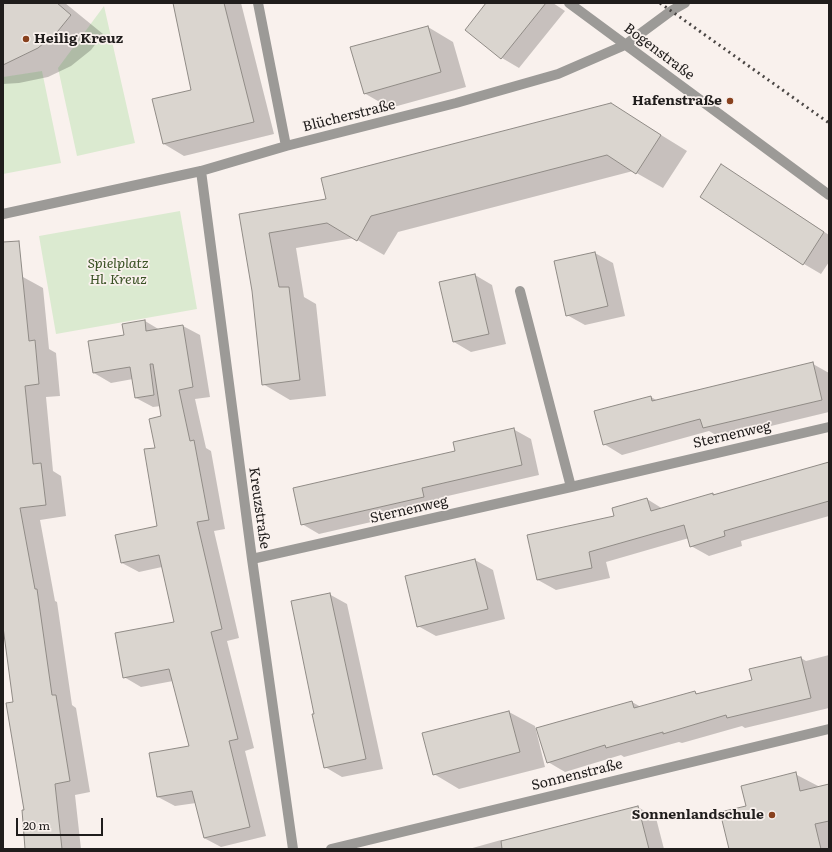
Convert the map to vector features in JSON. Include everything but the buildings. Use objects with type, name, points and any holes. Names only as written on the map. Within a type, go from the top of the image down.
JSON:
[{"type":"street","points":[[258,3],[286,146]]},
{"type":"street","name":"Bogenstraße","points":[[569,3],[829,196]]},
{"type":"street","name":"Blücherstraße","points":[[3,214],[201,171],[286,146],[456,103],[558,74],[625,45],[671,10],[684,3]]},
{"type":"street","name":"Kreuzstraße","points":[[201,171],[252,559],[293,849]]},
{"type":"street","points":[[520,291],[572,487]]},
{"type":"street","name":"Sternenweg","points":[[252,559],[829,427]]},
{"type":"street","name":"Sonnenstraße","points":[[331,849],[829,729]]},
{"type":"green space","points":[[104,6],[135,143],[77,156],[58,68]]},
{"type":"green space","points":[[42,71],[61,163],[3,174],[3,77]]},
{"type":"green space","name":"Spielplatz Hl. Kreuz","points":[[180,211],[197,309],[56,334],[39,236]]},
{"type":"railway","points":[[660,3],[829,123]]},
{"type":"place","name":"Heilig Kreuz","points":[[26,39]]},
{"type":"place","name":"Hafenstraße","points":[[730,101]]},
{"type":"place","name":"Sonnenlandschule","points":[[772,815]]}]
